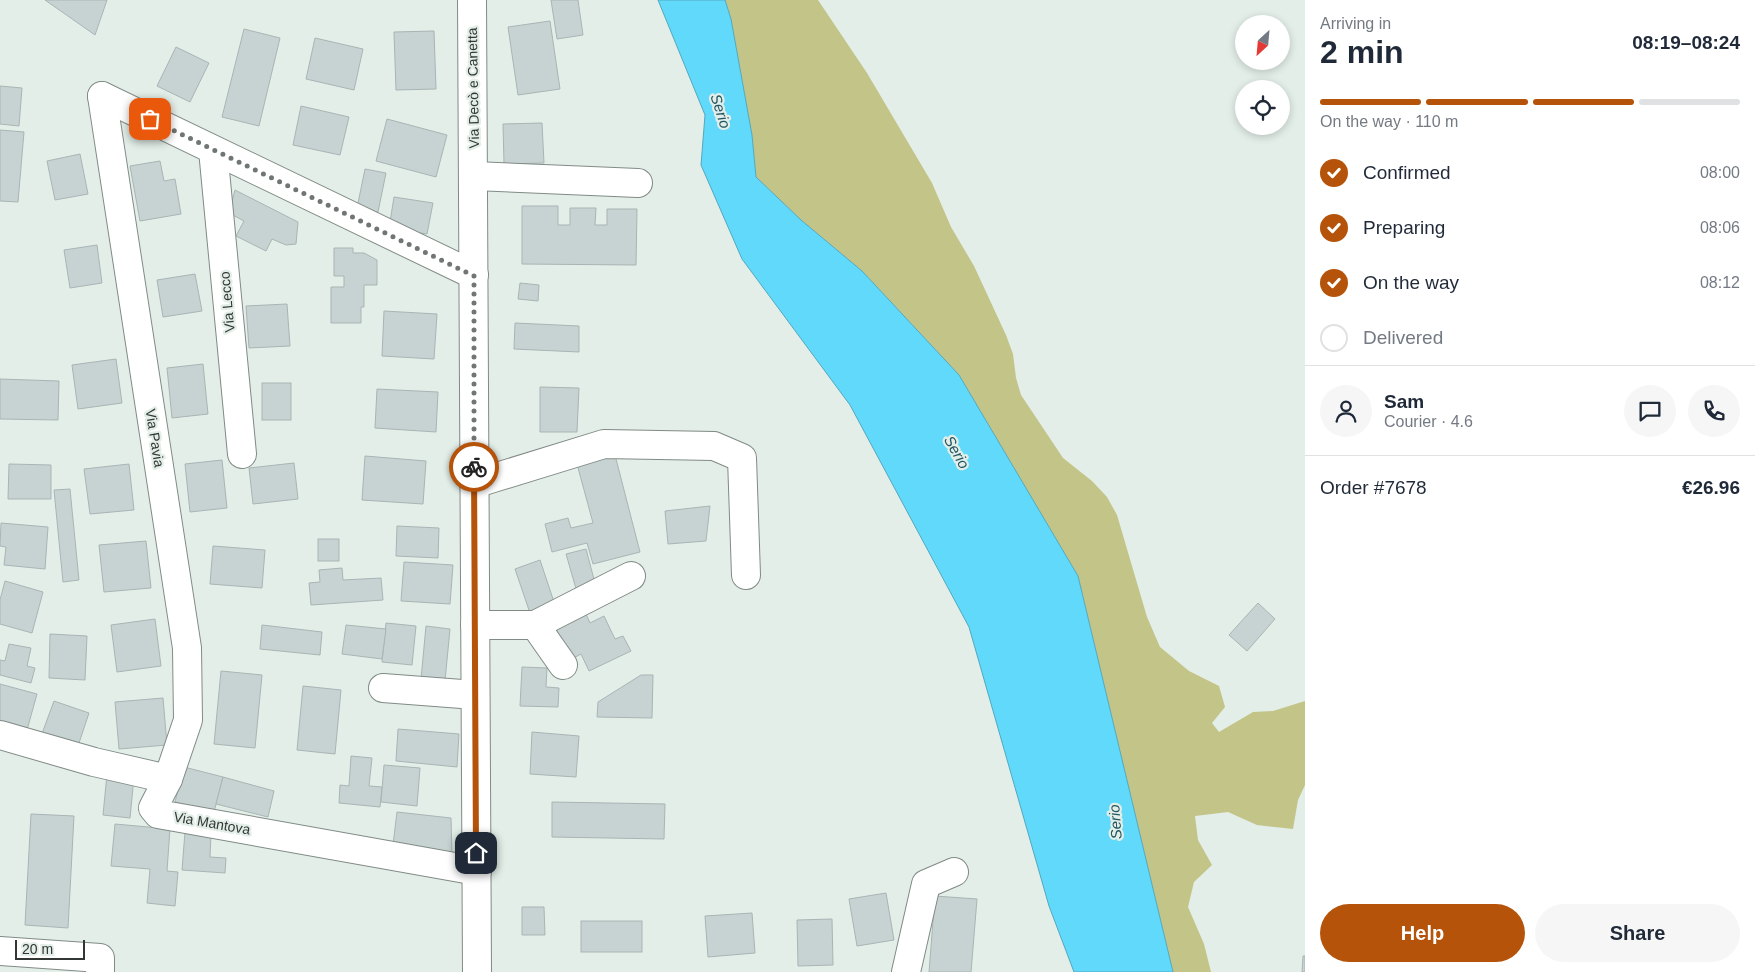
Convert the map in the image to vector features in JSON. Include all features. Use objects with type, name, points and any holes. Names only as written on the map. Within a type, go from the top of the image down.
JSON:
[{"type":"street","name":"Via Decò e Canetta","points":[[472,0],[478,177],[474,276],[474,695],[477,972]]},
{"type":"street","name":"Via Pavia","points":[[168,779],[188,720],[187,648],[102,96],[213,150]]},
{"type":"street","points":[[213,150],[474,276]]},
{"type":"street","name":"Via Lecco","points":[[213,150],[242,454]]},
{"type":"street","points":[[478,177],[638,183]]},
{"type":"street","points":[[474,484],[604,444],[714,446],[742,458],[746,575]]},
{"type":"street","points":[[475,625],[535,625],[631,576]]},
{"type":"street","points":[[535,625],[563,665]]},
{"type":"street","points":[[383,688],[474,695]]},
{"type":"street","points":[[0,735],[94,762],[168,779]]},
{"type":"street","name":"Via Mantova","points":[[168,779],[152,808],[158,814],[477,871]]},
{"type":"street","points":[[906,972],[926,884],[954,872]]},
{"type":"street","points":[[0,951],[100,958],[100,972]]},
{"type":"green space","points":[[725,0],[818,0],[867,73],[932,183],[951,227],[974,266],[1006,335],[1013,354],[1016,378],[1021,395],[1063,458],[1092,481],[1107,497],[1117,515],[1147,617],[1160,647],[1189,671],[1219,686],[1225,707],[1212,723],[1219,732],[1253,712],[1273,711],[1305,701],[1305,785],[1298,800],[1293,829],[1257,825],[1228,812],[1195,816],[1198,840],[1212,865],[1194,882],[1188,907],[1204,944],[1211,972],[1173,972],[1078,576],[959,375],[862,271],[801,220],[756,177],[752,135],[731,19]]},
{"type":"water","name":"Serio","points":[[658,0],[725,0],[731,19],[752,135],[756,177],[801,220],[862,271],[959,375],[1078,576],[1173,972],[1074,972],[1049,906],[969,627],[850,405],[742,259],[701,165],[705,115]]},
{"type":"building","points":[[45,0],[107,0],[95,35]]},
{"type":"building","points":[[551,0],[578,0],[583,35],[557,39]]},
{"type":"building","points":[[550,21],[560,89],[518,95],[508,27]]},
{"type":"building","points":[[244,29],[280,38],[259,126],[222,117]]},
{"type":"building","points":[[434,31],[436,89],[396,90],[394,32]]},
{"type":"building","points":[[315,38],[363,49],[354,90],[306,79]]},
{"type":"building","points":[[176,47],[209,63],[190,102],[157,86]]},
{"type":"building","points":[[0,86],[22,88],[19,126],[0,124]]},
{"type":"building","points":[[301,106],[349,117],[340,155],[293,145]]},
{"type":"building","points":[[387,119],[447,135],[436,177],[376,161]]},
{"type":"building","points":[[542,123],[544,163],[504,164],[503,124]]},
{"type":"building","points":[[0,130],[24,132],[18,202],[0,201]]},
{"type":"building","points":[[80,154],[88,194],[55,200],[47,161]]},
{"type":"building","points":[[160,161],[164,181],[175,179],[181,214],[140,221],[130,166]]},
{"type":"building","points":[[365,169],[386,173],[378,212],[357,208]]},
{"type":"building","points":[[235,190],[298,222],[296,244],[286,245],[272,239],[266,251],[236,236],[244,221],[229,213]]},
{"type":"building","points":[[394,197],[433,203],[427,234],[389,228]]},
{"type":"building","points":[[522,206],[558,206],[558,225],[570,225],[570,208],[596,208],[595,225],[607,225],[607,209],[637,209],[636,265],[522,264]]},
{"type":"building","points":[[97,245],[102,283],[70,288],[64,250]]},
{"type":"building","points":[[334,248],[353,248],[353,253],[364,253],[377,260],[377,285],[364,285],[364,307],[361,307],[361,323],[331,323],[331,287],[344,287],[344,276],[334,276]]},
{"type":"building","points":[[195,274],[202,311],[163,317],[157,280]]},
{"type":"building","points":[[520,283],[539,285],[538,301],[518,299]]},
{"type":"building","points":[[287,304],[290,346],[249,348],[246,306]]},
{"type":"building","points":[[384,311],[437,314],[434,359],[382,356]]},
{"type":"building","points":[[515,323],[579,326],[579,352],[514,349]]},
{"type":"building","points":[[116,359],[122,403],[78,409],[72,365]]},
{"type":"building","points":[[203,364],[208,414],[172,418],[167,368]]},
{"type":"building","points":[[0,379],[59,381],[58,420],[0,419]]},
{"type":"building","points":[[262,383],[291,383],[291,420],[262,420]]},
{"type":"building","points":[[540,387],[579,388],[577,432],[540,432]]},
{"type":"building","points":[[377,389],[438,392],[436,432],[375,428]]},
{"type":"building","points":[[615,455],[640,552],[593,564],[587,543],[552,552],[545,524],[568,518],[571,528],[593,523],[577,464]]},
{"type":"building","points":[[365,456],[426,461],[423,504],[362,500]]},
{"type":"building","points":[[222,460],[227,508],[190,512],[185,464]]},
{"type":"building","points":[[294,463],[298,499],[253,504],[249,468]]},
{"type":"building","points":[[9,464],[51,465],[51,499],[8,499]]},
{"type":"building","points":[[129,464],[134,510],[90,514],[84,469]]},
{"type":"building","points":[[70,489],[79,580],[63,582],[54,490]]},
{"type":"building","points":[[710,506],[706,541],[668,544],[665,511]]},
{"type":"building","points":[[1,523],[48,527],[45,569],[4,565],[6,547],[0,546]]},
{"type":"building","points":[[397,526],[439,528],[438,558],[396,556]]},
{"type":"building","points":[[318,539],[339,539],[339,561],[318,561]]},
{"type":"building","points":[[146,541],[151,588],[104,592],[99,545]]},
{"type":"building","points":[[213,546],[265,550],[262,588],[210,584]]},
{"type":"building","points":[[586,549],[596,587],[577,592],[566,554]]},
{"type":"building","points":[[540,560],[557,611],[532,619],[515,569]]},
{"type":"building","points":[[404,562],[453,565],[450,604],[401,601]]},
{"type":"building","points":[[342,568],[343,580],[381,578],[383,600],[311,605],[309,583],[320,582],[319,570]]},
{"type":"building","points":[[5,581],[43,592],[32,633],[0,624],[0,600]]},
{"type":"building","points":[[1258,603],[1275,619],[1247,651],[1229,635]]},
{"type":"building","points":[[585,612],[590,623],[604,616],[615,639],[623,636],[631,651],[589,671],[581,654],[570,660],[555,627]]},
{"type":"building","points":[[155,619],[161,666],[117,672],[111,625]]},
{"type":"building","points":[[386,623],[416,626],[412,665],[382,662]]},
{"type":"building","points":[[262,625],[322,632],[320,655],[260,649]]},
{"type":"building","points":[[346,625],[386,629],[382,659],[342,654]]},
{"type":"building","points":[[426,626],[450,629],[445,681],[421,679]]},
{"type":"building","points":[[50,634],[87,636],[85,680],[49,678]]},
{"type":"building","points":[[9,644],[31,648],[27,666],[35,668],[31,683],[0,675],[0,660],[5,661]]},
{"type":"building","points":[[522,667],[547,668],[546,687],[559,688],[558,707],[520,706]]},
{"type":"building","points":[[221,671],[262,675],[255,748],[214,744]]},
{"type":"building","points":[[641,675],[653,675],[652,718],[597,717],[598,702]]},
{"type":"building","points":[[0,684],[37,694],[27,730],[0,723]]},
{"type":"building","points":[[303,686],[341,690],[335,754],[297,750]]},
{"type":"building","points":[[163,698],[167,745],[119,749],[115,702]]},
{"type":"building","points":[[54,701],[89,713],[76,752],[40,739]]},
{"type":"building","points":[[398,729],[459,734],[457,767],[396,761]]},
{"type":"building","points":[[532,732],[579,736],[576,777],[530,774]]},
{"type":"building","points":[[351,756],[372,758],[369,786],[382,787],[380,807],[339,803],[340,785],[349,786]]},
{"type":"building","points":[[384,765],[420,768],[417,806],[381,802]]},
{"type":"building","points":[[184,767],[223,777],[214,812],[175,802]]},
{"type":"building","points":[[107,774],[134,777],[130,818],[103,815]]},
{"type":"building","points":[[223,777],[274,791],[268,817],[216,804]]},
{"type":"building","points":[[552,802],[665,804],[664,839],[552,837]]},
{"type":"building","points":[[397,812],[451,818],[452,856],[392,853]]},
{"type":"building","points":[[31,814],[74,816],[68,928],[25,925]]},
{"type":"building","points":[[115,824],[170,829],[167,871],[178,872],[175,906],[147,903],[150,869],[111,866]]},
{"type":"building","points":[[185,832],[211,834],[210,857],[226,858],[225,873],[182,870]]},
{"type":"building","points":[[886,893],[894,940],[857,946],[849,899]]},
{"type":"building","points":[[935,896],[977,899],[971,972],[929,972]]},
{"type":"building","points":[[522,907],[544,907],[545,935],[522,935]]},
{"type":"building","points":[[752,913],[755,953],[708,957],[705,916]]},
{"type":"building","points":[[832,919],[833,965],[798,966],[797,920]]},
{"type":"building","points":[[581,921],[642,921],[642,952],[581,952]]},
{"type":"building","points":[[1303,956],[1305,956],[1305,972],[1302,972]]},
{"type":"way so far","points":[[150,119],[474,276],[474,467]]},
{"type":"route","points":[[474,467],[476,853]]}]
